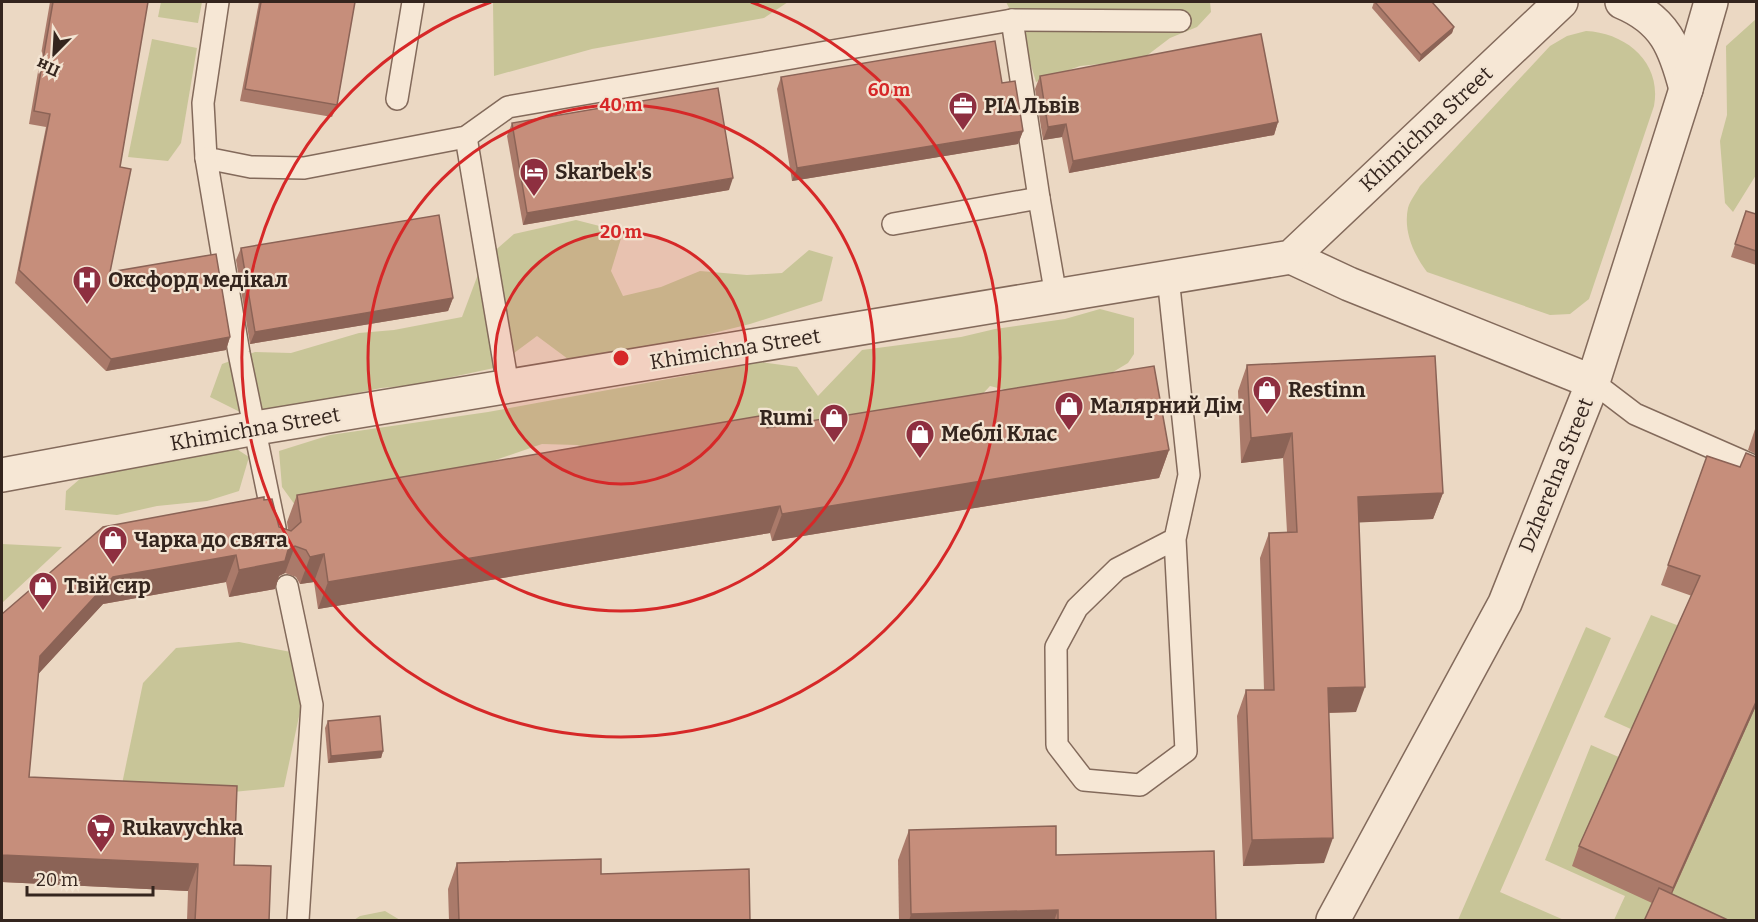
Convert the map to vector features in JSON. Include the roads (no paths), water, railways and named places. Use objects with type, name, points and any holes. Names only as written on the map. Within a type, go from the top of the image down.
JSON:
[{"type":"street","name":"Khimichna Street","points":[[2,475],[256,428],[1291,257],[1561,2]]},
{"type":"street","points":[[1622,2],[1650,17],[1665,33],[1678,58],[1686,89]]},
{"type":"street","name":"Dzherelna Street","points":[[1333,921],[1505,603],[1593,382],[1686,89],[1711,2]]},
{"type":"street","points":[[1291,257],[1349,284],[1593,382]]},
{"type":"lane","points":[[218,2],[203,103],[206,158],[239,354],[279,546]]},
{"type":"lane","points":[[397,99],[413,2]]},
{"type":"lane","points":[[206,158],[251,167],[304,168],[466,137],[508,107],[1012,20],[1180,21]]},
{"type":"lane","points":[[1012,20],[1056,296]]},
{"type":"lane","points":[[466,137],[508,386]]},
{"type":"lane","points":[[893,224],[1039,198]]},
{"type":"lane","points":[[1168,277],[1189,475],[1174,539],[1186,750],[1140,785],[1084,780],[1057,745],[1056,647],[1077,608],[1117,569],[1174,539]]},
{"type":"lane","points":[[1593,382],[1635,414],[1756,466]]},
{"type":"lane","points":[[287,586],[312,705],[298,921]]},
{"type":"place","name":"РІА Львів","points":[[963,132]]},
{"type":"place","name":"Skarbek's","points":[[534,198]]},
{"type":"place","name":"Оксфорд медікал","points":[[87,306]]},
{"type":"place","name":"Restinn","points":[[1267,416]]},
{"type":"place","name":"Малярний Дім","points":[[1069,432]]},
{"type":"place","name":"Rumi","points":[[834,444]]},
{"type":"place","name":"Меблі Клас","points":[[920,460]]},
{"type":"place","name":"Чарка до свята","points":[[113,566]]},
{"type":"place","name":"Твій сир","points":[[43,612]]},
{"type":"place","name":"Rukavychka","points":[[101,854]]}]
